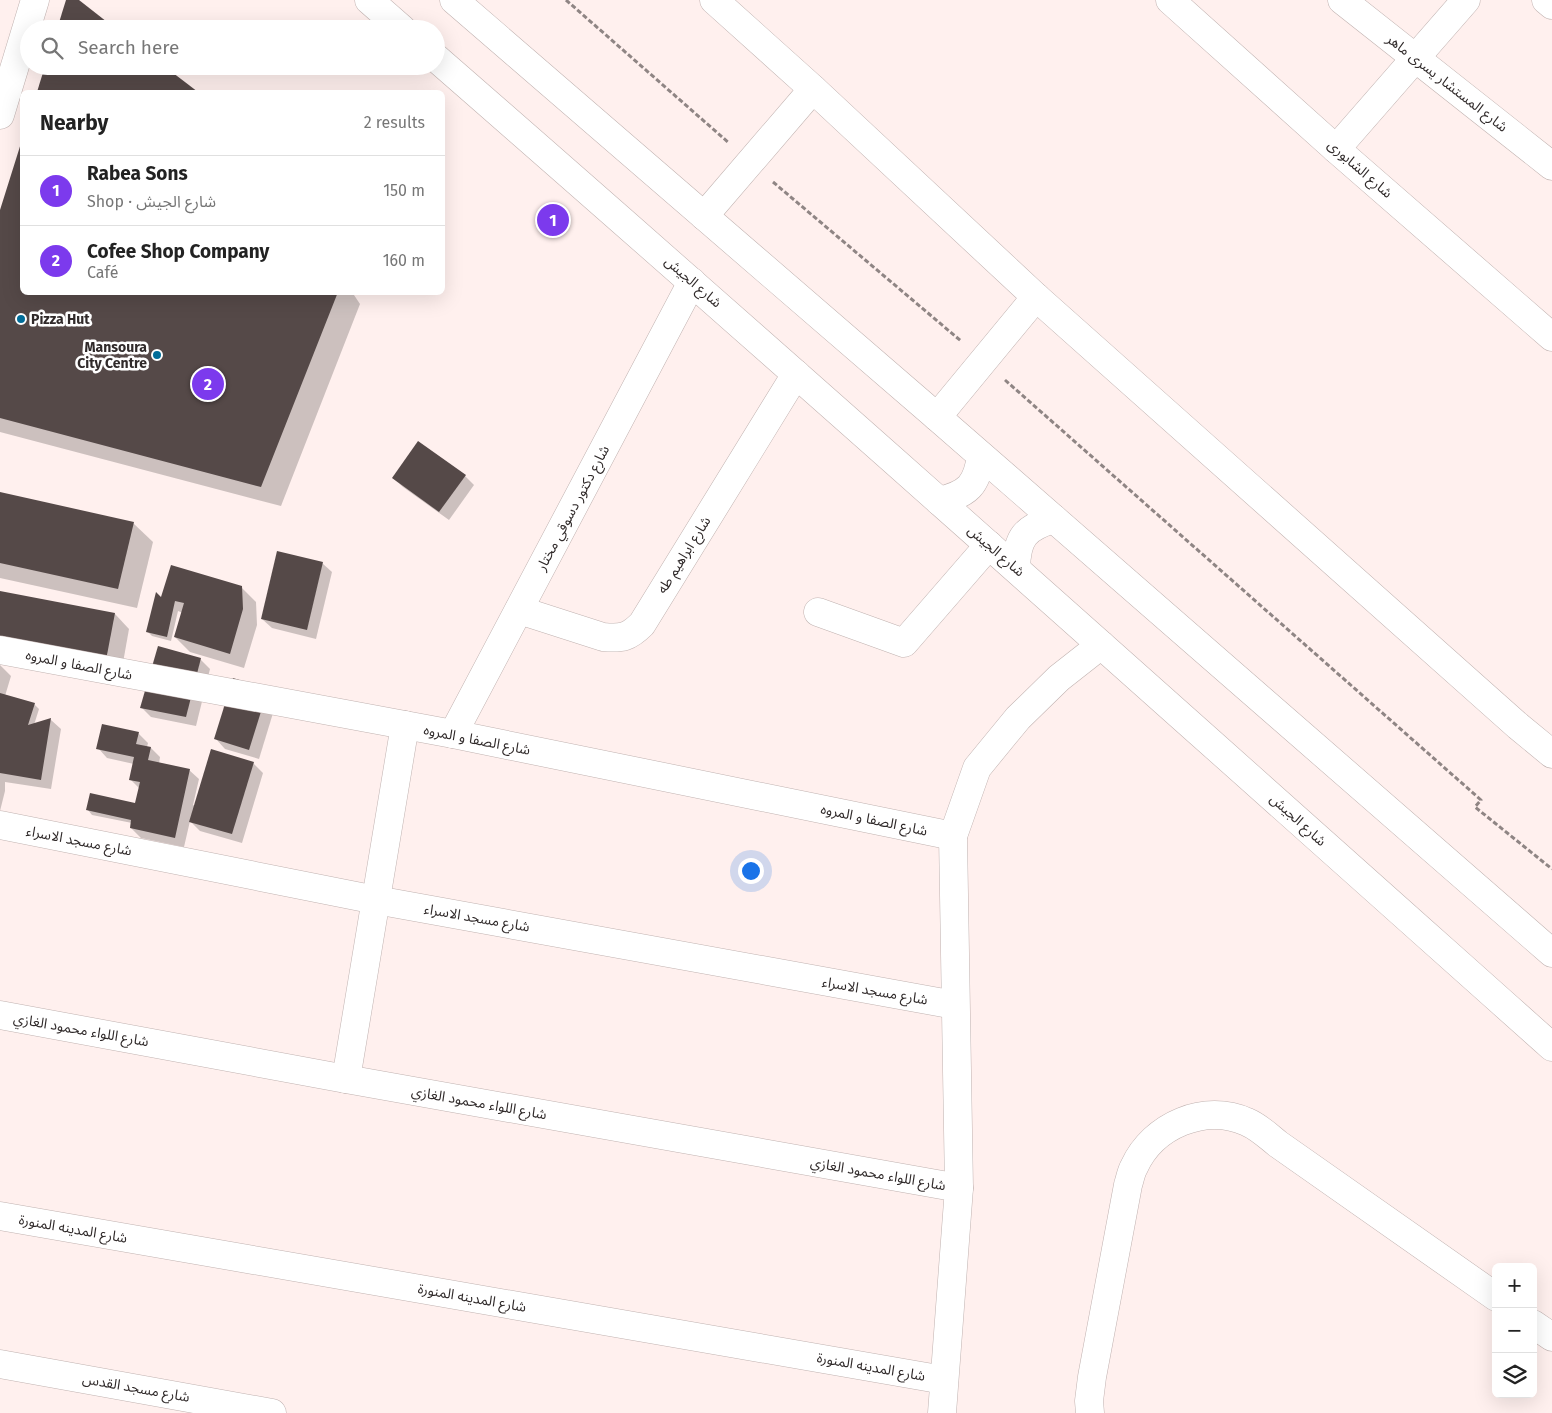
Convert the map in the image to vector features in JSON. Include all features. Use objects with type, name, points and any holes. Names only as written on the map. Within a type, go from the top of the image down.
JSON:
[{"type":"street","points":[[29,20],[35,0]]},
{"type":"street","points":[[369,0],[392,20]]},
{"type":"street","points":[[454,0],[938,417],[1552,953]]},
{"type":"street","points":[[714,0],[813,89],[1036,297],[1518,726],[1552,754]]},
{"type":"street","name":"شارع الشابورى","points":[[1170,0],[1336,149],[1552,337]]},
{"type":"street","name":"شارع المستشار يسرى ماهر","points":[[1342,0],[1552,166]]},
{"type":"street","points":[[1336,149],[1466,0]]},
{"type":"street","points":[[1546,0],[1552,5]]},
{"type":"street","points":[[0,115],[20,49]]},
{"type":"street","name":"شارع الجيش","points":[[445,66],[1016,568],[1552,1047]]},
{"type":"street","points":[[704,216],[813,89]]},
{"type":"street","name":"شارع دكتور دسوقي مختار","points":[[453,734],[692,282]]},
{"type":"street","points":[[938,417],[1036,297]]},
{"type":"street","name":"شارع ابراهيم طه","points":[[519,610],[603,637],[618,639],[632,634],[642,624],[796,374]]},
{"type":"street","points":[[939,501],[956,497],[970,487],[979,472],[981,456]]},
{"type":"street","points":[[1016,568],[1016,551],[1024,535],[1038,524],[1054,519]]},
{"type":"street","points":[[818,612],[904,643],[989,545]]},
{"type":"street","points":[[942,1413],[958,1188],[953,836],[977,768],[1018,718],[1059,678],[1101,645]]},
{"type":"street","name":"شارع الصفا و المروه","points":[[0,650],[453,734],[953,836]]},
{"type":"street","points":[[346,1079],[405,725]]},
{"type":"street","points":[[1518,726],[1552,729]]},
{"type":"street","name":"شارع مسجد الاسراء","points":[[0,825],[376,900],[955,1005]]},
{"type":"street","name":"شارع اللواء محمود الغازي","points":[[0,1015],[958,1188]]},
{"type":"street","points":[[1090,1413],[1089,1401],[1092,1377],[1128,1185],[1134,1167],[1144,1150],[1157,1136],[1173,1125],[1191,1118],[1210,1115],[1229,1116],[1247,1122],[1264,1132],[1278,1144],[1492,1295]]},
{"type":"street","name":"شارع المدينه المنورة","points":[[0,1216],[944,1380]]},
{"type":"street","points":[[1537,1327],[1552,1337]]},
{"type":"street","name":"شارع مسجد القدس","points":[[0,1364],[272,1413]]},
{"type":"path","points":[[566,0],[750,162],[984,361],[1481,800],[1475,807],[1552,869]]},
{"type":"building","points":[[66,0],[79,0],[105,20],[60,20]]},
{"type":"building","points":[[42,75],[176,75],[195,90],[38,90]]},
{"type":"building","name":"Mansoura City Centre","points":[[20,146],[20,295],[337,295],[261,487],[0,418],[0,210]]},
{"type":"building","points":[[418,441],[466,475],[439,512],[392,478]]},
{"type":"building","points":[[0,492],[134,522],[118,589],[0,563]]},
{"type":"building","points":[[277,551],[323,562],[307,630],[261,619]]},
{"type":"building","points":[[171,565],[242,586],[243,609],[230,654],[174,637],[184,603],[175,601],[167,637],[146,632],[156,592],[161,597]]},
{"type":"building","points":[[0,591],[115,613],[106,660],[0,640]]},
{"type":"building","points":[[158,646],[201,658],[186,717],[140,708]]},
{"type":"building","points":[[233,678],[268,689],[249,750],[214,739]]},
{"type":"building","points":[[0,693],[35,703],[28,725],[51,718],[41,780],[0,773]]},
{"type":"building","points":[[102,724],[139,732],[136,744],[151,747],[148,760],[190,769],[175,838],[130,828],[131,820],[86,810],[90,793],[135,803],[140,782],[129,780],[134,757],[96,749]]},
{"type":"building","points":[[211,749],[254,762],[232,834],[189,822]]},
{"type":"place","name":"Rabea Sons","points":[[553,220]]},
{"type":"place","name":"Pizza Hut","points":[[21,319]]},
{"type":"place","name":"Mansoura City Centre","points":[[157,355]]},
{"type":"place","name":"Cofee Shop Company","points":[[208,384]]}]
